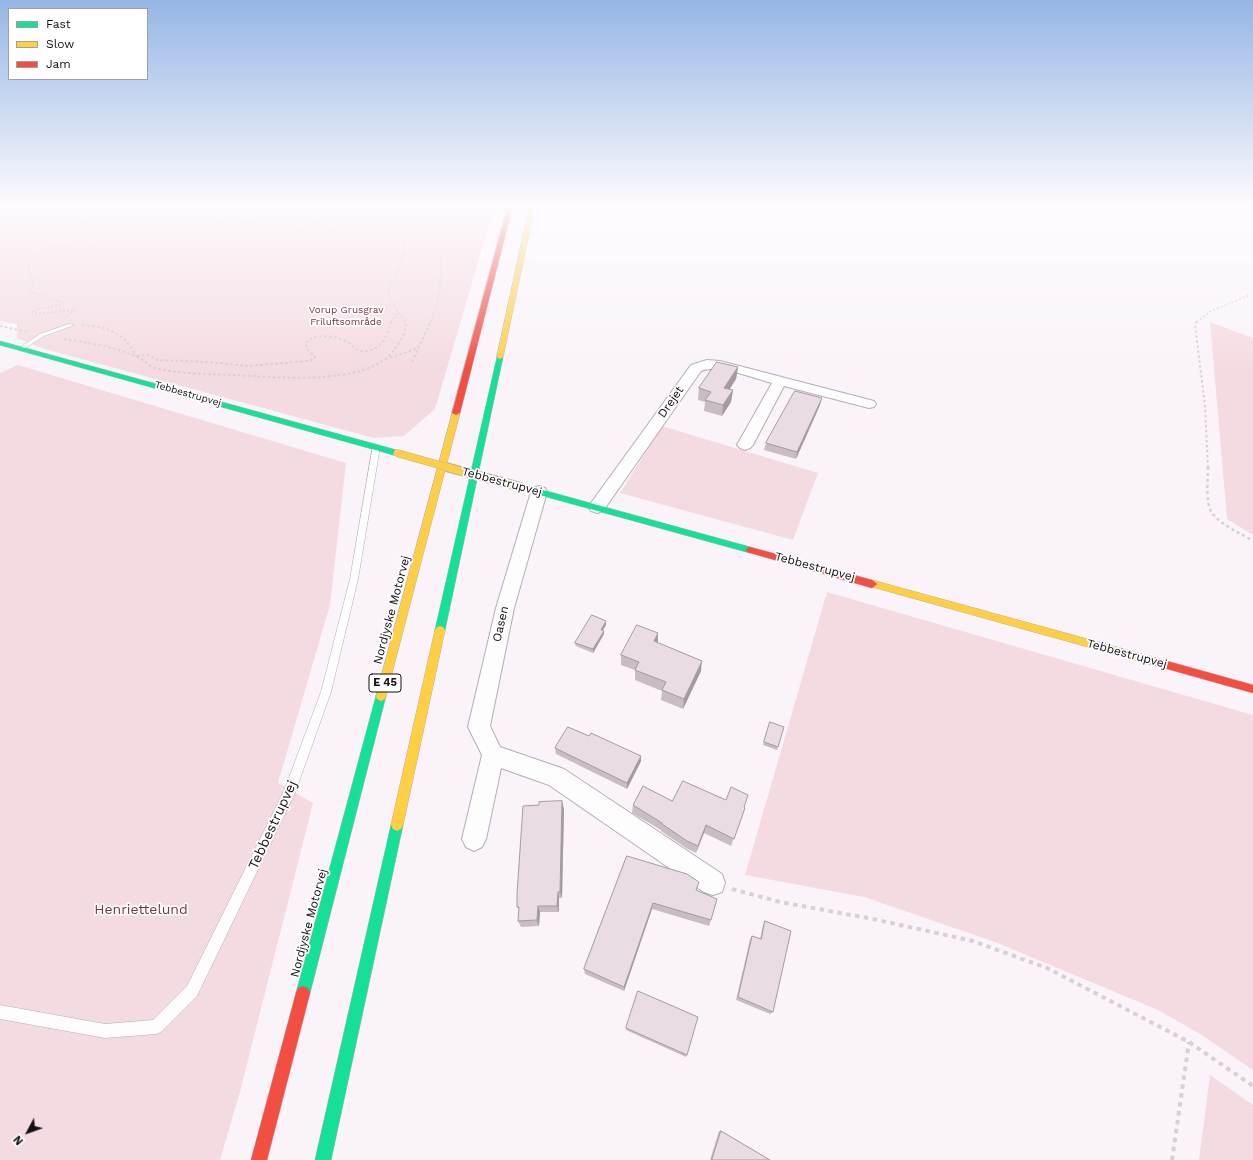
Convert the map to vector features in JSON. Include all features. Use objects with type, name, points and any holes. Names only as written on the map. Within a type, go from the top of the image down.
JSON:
[{"type":"main road","name":"Nordjyske Motorvej","points":[[258,1160],[497,259]]},
{"type":"main road","points":[[323,1160],[520,259]]},
{"type":"main road","name":"Tebbestrupvej","points":[[0,344],[22,348],[376,448],[597,507],[1253,688]]},
{"type":"street","name":"Drejet","points":[[597,507],[696,368],[707,364],[720,365],[869,404]]},
{"type":"street","points":[[746,445],[780,380]]},
{"type":"street","name":"Oasen","points":[[493,755],[479,727],[530,489]]},
{"type":"street","points":[[474,839],[493,755],[556,777],[713,883]]},
{"type":"lane","points":[[22,348],[42,335],[71,325]]},
{"type":"lane","name":"Tebbestrupvej","points":[[0,1012],[104,1031],[156,1026],[192,991],[290,793],[326,692],[354,579],[376,448]]},
{"type":"path","points":[[33,259],[29,269],[34,285],[28,290],[52,300],[64,302],[59,306],[36,309],[31,312],[33,314],[74,309],[74,311],[62,318],[60,322],[71,325],[90,325],[108,329],[123,336],[132,345],[136,356]]},
{"type":"path","points":[[385,359],[393,351],[406,330],[406,323],[388,297],[389,290],[402,259]]},
{"type":"path","points":[[412,362],[416,349],[435,312],[440,293],[440,259]]},
{"type":"path","points":[[1250,295],[1203,315],[1196,321],[1195,325],[1205,406],[1208,457],[1208,501],[1211,512],[1219,520],[1253,540]]},
{"type":"path","points":[[136,356],[149,355],[157,360],[208,362],[248,366],[313,360],[315,357],[308,350],[305,343],[313,337],[324,336],[349,342],[360,351],[368,350],[378,346],[387,335],[390,322],[398,312]]},
{"type":"path","points":[[0,326],[107,346],[136,356],[149,366],[206,374],[304,379],[339,376],[370,367],[385,359],[416,349]]},
{"type":"path","points":[[713,883],[780,902],[873,919],[973,941],[1047,968],[1190,1042],[1253,1086]]},
{"type":"path","points":[[1172,1160],[1190,1042]]},
{"type":"green space","name":"Vorup Grusgrav Friluftsområde","points":[[0,259],[479,259],[435,409],[404,436],[374,438],[41,348],[17,338],[17,324],[0,321]]},
{"type":"green space","points":[[1210,322],[1253,338],[1253,535],[1227,519]]},
{"type":"green space","name":"Henriettelund","points":[[18,365],[346,463],[330,605],[278,783],[313,803],[240,1092],[220,1160],[0,1160],[0,373]]},
{"type":"green space","points":[[662,426],[818,473],[793,540],[620,493]]},
{"type":"green space","points":[[827,592],[1253,715],[1253,1070],[1200,1034],[1158,1010],[995,942],[864,897],[745,875]]},
{"type":"green space","points":[[1210,1075],[1253,1105],[1253,1160],[1199,1160]]},
{"type":"building","points":[[717,362],[738,367],[724,388],[733,390],[723,405],[705,400],[711,392],[699,388]]},
{"type":"building","points":[[795,391],[822,398],[797,452],[766,443]]},
{"type":"building","points":[[592,615],[606,621],[601,630],[604,631],[593,649],[575,643]]},
{"type":"building","points":[[637,625],[658,633],[654,641],[702,661],[684,699],[662,690],[666,682],[635,670],[639,662],[621,655]]},
{"type":"building","points":[[770,722],[784,727],[778,747],[764,742]]},
{"type":"building","points":[[568,727],[589,736],[591,733],[641,756],[627,783],[555,748]]},
{"type":"building","points":[[683,781],[726,800],[731,787],[748,795],[734,839],[706,825],[698,846],[687,841],[633,805],[643,786],[672,801]]},
{"type":"building","points":[[562,801],[560,892],[558,892],[557,906],[538,906],[537,920],[518,921],[519,907],[517,907],[517,894],[523,806],[539,805],[539,802]]},
{"type":"building","points":[[627,856],[687,874],[699,882],[696,890],[717,899],[711,920],[653,903],[624,987],[584,969]]},
{"type":"building","points":[[765,921],[791,931],[773,1012],[738,997],[752,936],[761,939]]},
{"type":"building","points":[[638,991],[698,1017],[687,1055],[626,1028]]},
{"type":"building","points":[[721,1131],[770,1160],[712,1160]]},
{"type":"traffic: fast","points":[[0,343],[397,453]]},
{"type":"traffic: fast","points":[[440,630],[500,357]]},
{"type":"traffic: fast","points":[[521,487],[750,550]]},
{"type":"traffic: fast","points":[[303,993],[381,696]]},
{"type":"traffic: fast","points":[[323,1160],[397,825]]},
{"type":"traffic: slow","points":[[500,357],[521,259]]},
{"type":"traffic: slow","points":[[381,696],[456,413]]},
{"type":"traffic: slow","points":[[397,453],[521,487]]},
{"type":"traffic: slow","points":[[872,584],[1149,660]]},
{"type":"traffic: slow","points":[[397,825],[440,630]]},
{"type":"traffic: jam","points":[[456,413],[497,259]]},
{"type":"traffic: jam","points":[[750,550],[872,584]]},
{"type":"traffic: jam","points":[[1149,660],[1253,689]]},
{"type":"traffic: jam","points":[[259,1160],[303,993]]}]
